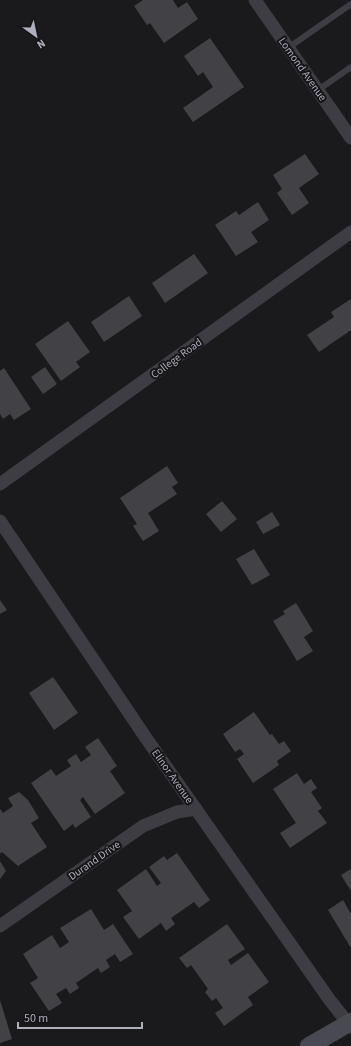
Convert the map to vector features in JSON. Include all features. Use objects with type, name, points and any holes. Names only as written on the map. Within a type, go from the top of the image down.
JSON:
[{"type":"main road","points":[[309,1046],[350,1024]]},
{"type":"street","name":"Lomond Avenue","points":[[255,0],[351,138]]},
{"type":"street","name":"College Road","points":[[0,484],[351,232]]},
{"type":"street","name":"Elinor Avenue","points":[[0,521],[84,647],[324,993],[350,1024]]},
{"type":"street","name":"Durand Drive","points":[[0,926],[143,826],[177,812],[196,809]]},
{"type":"lane","points":[[288,48],[351,4]]},
{"type":"lane","points":[[318,90],[351,67]]},
{"type":"building","points":[[143,0],[173,0],[178,8],[187,2],[198,19],[164,43],[150,23],[147,25],[134,6]]},
{"type":"building","points":[[210,38],[244,87],[193,122],[183,108],[213,87],[203,72],[198,76],[184,56]]},
{"type":"building","points":[[305,154],[319,174],[299,188],[309,203],[292,215],[277,193],[282,189],[273,175]]},
{"type":"building","points":[[258,202],[269,220],[251,232],[258,242],[236,256],[215,225],[236,211],[239,215]]},
{"type":"building","points":[[194,254],[208,273],[165,303],[152,283]]},
{"type":"building","points":[[129,296],[142,316],[104,342],[91,322]]},
{"type":"building","points":[[351,299],[351,330],[319,352],[307,335],[334,317],[331,312]]},
{"type":"building","points":[[68,321],[90,352],[76,362],[80,367],[61,381],[35,344]]},
{"type":"building","points":[[45,367],[57,384],[43,394],[31,377]]},
{"type":"building","points":[[4,368],[31,409],[14,420],[10,414],[3,419],[0,414],[0,371]]},
{"type":"building","points":[[167,466],[178,483],[172,487],[177,494],[148,513],[159,531],[143,541],[133,526],[137,524],[120,498]]},
{"type":"building","points":[[222,501],[237,519],[221,532],[206,514]]},
{"type":"building","points":[[272,512],[280,525],[263,534],[256,522]]},
{"type":"building","points":[[254,549],[270,575],[252,585],[236,559]]},
{"type":"building","points":[[0,600],[7,610],[0,614]]},
{"type":"building","points":[[296,603],[313,631],[304,637],[313,651],[297,661],[273,621],[285,614],[283,611]]},
{"type":"building","points":[[53,677],[78,713],[54,730],[29,693]]},
{"type":"building","points":[[254,712],[270,735],[272,734],[279,744],[284,741],[291,751],[277,761],[279,765],[253,783],[237,759],[244,754],[240,749],[235,752],[223,734]]},
{"type":"building","points":[[98,738],[117,766],[110,771],[125,793],[95,814],[83,797],[80,800],[91,817],[75,828],[73,824],[64,831],[31,783],[51,769],[56,776],[71,766],[67,760],[76,754],[81,762],[91,755],[85,747]]},
{"type":"building","points":[[297,773],[304,784],[311,779],[317,788],[311,792],[322,808],[318,811],[327,823],[290,848],[280,833],[296,823],[273,789]]},
{"type":"building","points":[[19,792],[28,800],[39,818],[31,823],[47,847],[18,866],[2,852],[0,854],[0,809],[3,813],[13,806],[8,798]]},
{"type":"building","points":[[177,853],[210,900],[199,908],[194,902],[171,918],[175,924],[166,931],[161,923],[139,939],[123,917],[132,911],[117,890],[146,869],[157,886],[161,883],[149,867],[164,856],[167,860]]},
{"type":"building","points":[[0,861],[6,871],[0,879]]},
{"type":"building","points":[[351,869],[351,891],[341,875]]},
{"type":"building","points":[[343,900],[351,914],[351,948],[328,910]]},
{"type":"building","points":[[91,909],[104,930],[113,924],[133,954],[120,962],[115,954],[106,960],[110,967],[101,973],[98,968],[76,983],[79,988],[70,994],[66,988],[56,994],[62,1003],[49,1011],[30,983],[38,978],[23,954],[52,935],[60,948],[69,942],[60,928]]},
{"type":"building","points":[[227,924],[245,949],[228,960],[231,965],[248,953],[269,982],[248,997],[253,1005],[224,1026],[215,1013],[223,1008],[216,998],[212,1001],[205,992],[208,989],[191,965],[187,968],[179,958]]},
{"type":"building","points":[[0,1000],[12,1039],[0,1043]]}]
